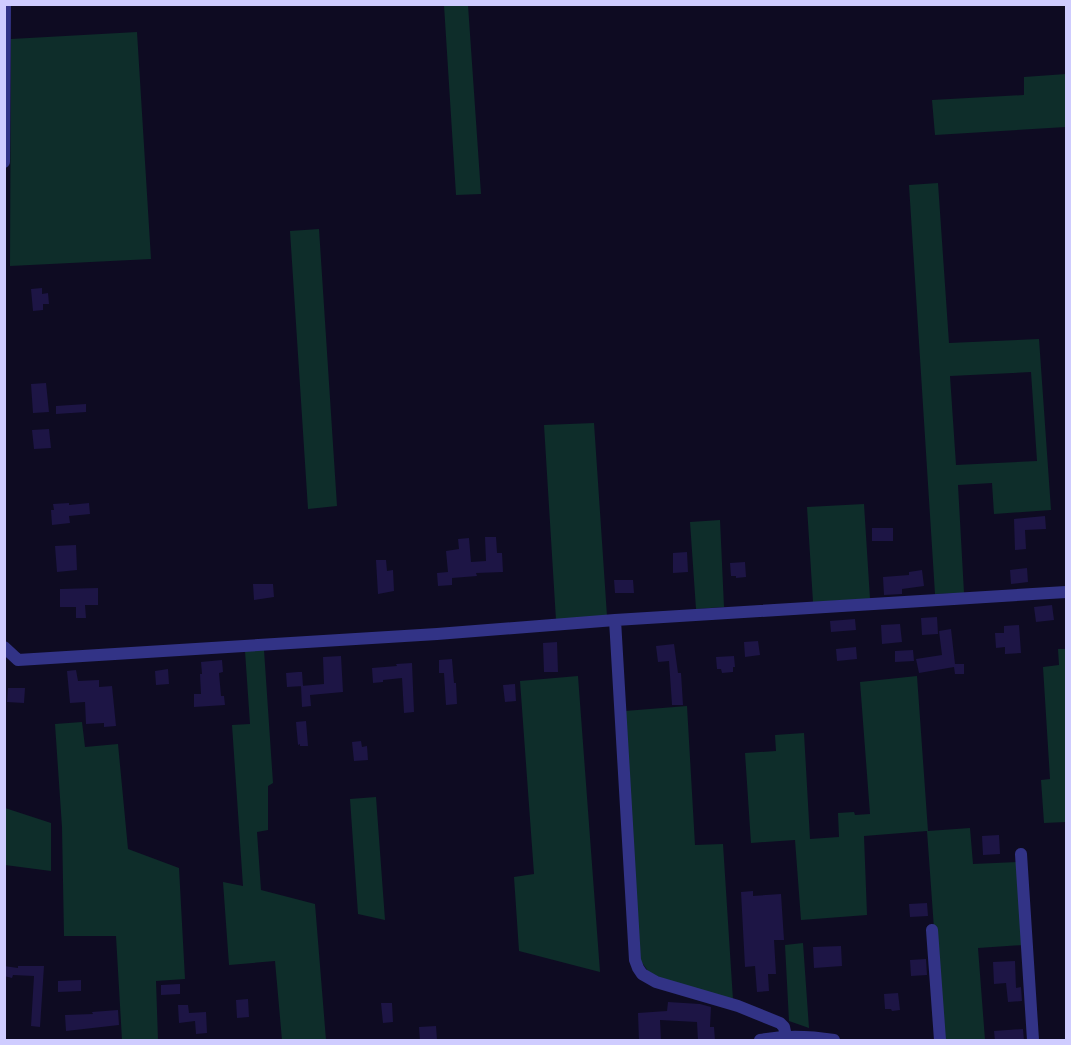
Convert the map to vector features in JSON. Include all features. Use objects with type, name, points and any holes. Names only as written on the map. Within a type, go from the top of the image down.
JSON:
[{"type":"street","points":[[4,162],[5,4]]},
{"type":"street","points":[[4,647],[18,660],[1066,592]]},
{"type":"street","points":[[615,620],[638,968],[642,974],[656,982],[738,1006],[780,1023],[784,1027],[786,1037]]},
{"type":"street","points":[[1021,854],[1033,1041]]},
{"type":"street","points":[[932,930],[940,1041]]},
{"type":"street","points":[[760,1041],[786,1037],[814,1037],[834,1041]]},
{"type":"green space","points":[[444,5],[468,5],[481,194],[456,195]]},
{"type":"green space","points":[[137,32],[151,259],[10,266],[11,39]]},
{"type":"green space","points":[[1066,74],[1066,127],[935,135],[932,100],[1024,95],[1024,77]]},
{"type":"green space","points":[[938,183],[949,343],[1039,339],[1051,510],[994,514],[992,483],[958,485],[964,593],[935,594],[909,185]],"holes":[[[1031,372],[1037,461],[956,465],[950,376]]]},
{"type":"green space","points":[[319,229],[337,506],[308,509],[290,231]]},
{"type":"green space","points":[[594,423],[607,616],[556,620],[544,425]]},
{"type":"green space","points":[[864,504],[870,599],[813,602],[807,507]]},
{"type":"green space","points":[[720,520],[724,607],[696,609],[690,522]]},
{"type":"green space","points":[[1058,649],[1066,649],[1066,822],[1044,823],[1041,780],[1050,779],[1043,667],[1059,665]]},
{"type":"green space","points":[[264,650],[273,783],[268,786],[268,830],[257,832],[261,890],[315,904],[326,1040],[282,1040],[275,961],[229,965],[223,882],[243,886],[232,725],[250,724],[245,651]]},
{"type":"green space","points":[[578,676],[600,972],[519,951],[514,877],[534,874],[520,681]]},
{"type":"green space","points":[[917,676],[928,831],[970,828],[973,864],[1018,862],[1023,945],[978,948],[985,1040],[942,1040],[927,831],[864,836],[867,915],[801,920],[795,840],[751,843],[745,753],[776,751],[775,735],[804,733],[810,839],[839,837],[838,813],[870,814],[860,682]]},
{"type":"green space","points":[[687,706],[695,845],[723,844],[733,1000],[651,975],[640,960],[625,711]]},
{"type":"green space","points":[[82,722],[85,747],[118,744],[128,849],[179,868],[185,979],[156,981],[158,1040],[122,1040],[116,936],[64,936],[62,827],[55,724]]},
{"type":"green space","points":[[376,797],[385,920],[358,914],[350,799]]},
{"type":"green space","points":[[5,808],[51,823],[51,871],[5,865]]},
{"type":"green space","points":[[803,943],[809,1028],[789,1021],[785,945]]},
{"type":"building","points":[[42,288],[42,294],[48,293],[49,304],[43,304],[43,310],[33,311],[31,289]]},
{"type":"building","points":[[46,383],[49,412],[33,413],[31,384]]},
{"type":"building","points":[[86,404],[86,412],[56,414],[56,406]]},
{"type":"building","points":[[49,429],[51,448],[34,449],[32,430]]},
{"type":"building","points":[[69,503],[69,505],[89,503],[90,514],[69,516],[70,523],[52,525],[53,504]]},
{"type":"building","points":[[1045,516],[1046,529],[1025,530],[1026,549],[1015,550],[1014,519]]},
{"type":"building","points":[[872,528],[893,528],[893,541],[872,541]]},
{"type":"building","points":[[485,537],[496,537],[497,553],[502,553],[503,572],[476,573],[477,576],[452,578],[452,585],[438,586],[437,573],[448,572],[446,551],[459,549],[458,539],[469,538],[471,562],[486,561]]},
{"type":"building","points":[[76,545],[77,570],[57,572],[55,546]]},
{"type":"building","points":[[687,552],[688,572],[673,573],[673,553]]},
{"type":"building","points":[[376,560],[386,560],[387,571],[393,570],[394,591],[378,594]]},
{"type":"building","points":[[745,562],[746,577],[731,576],[730,563]]},
{"type":"building","points":[[1027,568],[1028,582],[1011,584],[1010,570]]},
{"type":"building","points":[[922,570],[924,586],[902,589],[902,594],[884,595],[883,577],[909,575],[909,572]]},
{"type":"building","points":[[614,580],[633,580],[634,593],[615,593]]},
{"type":"building","points":[[253,584],[273,584],[274,597],[254,600]]},
{"type":"building","points":[[98,588],[98,605],[85,605],[86,618],[76,618],[76,607],[60,607],[60,589]]},
{"type":"building","points":[[1052,605],[1054,620],[1036,622],[1034,607]]},
{"type":"building","points":[[937,617],[938,634],[922,635],[921,618]]},
{"type":"building","points":[[855,619],[856,630],[831,632],[830,621]]},
{"type":"building","points":[[900,624],[902,642],[882,644],[881,625]]},
{"type":"building","points":[[1019,625],[1021,653],[1005,654],[1005,647],[996,648],[995,633],[1004,633],[1004,626]]},
{"type":"building","points":[[951,629],[955,664],[964,664],[964,674],[955,674],[954,667],[919,673],[916,659],[942,655],[939,631]]},
{"type":"building","points":[[758,641],[760,655],[745,657],[744,642]]},
{"type":"building","points":[[557,642],[558,672],[544,672],[543,643]]},
{"type":"building","points":[[674,644],[678,673],[681,673],[683,705],[672,705],[669,661],[658,662],[656,646]]},
{"type":"building","points":[[856,647],[857,659],[837,661],[836,649]]},
{"type":"building","points":[[913,650],[914,661],[895,662],[895,651]]},
{"type":"building","points":[[341,656],[343,692],[310,695],[311,706],[302,707],[301,686],[324,684],[323,657]]},
{"type":"building","points":[[734,656],[733,672],[722,673],[721,669],[717,669],[716,657]]},
{"type":"building","points":[[452,659],[457,704],[446,705],[444,673],[439,673],[439,660]]},
{"type":"building","points":[[222,660],[223,672],[219,673],[221,696],[224,696],[225,705],[194,707],[194,694],[201,694],[201,662]]},
{"type":"building","points":[[412,663],[414,712],[404,713],[402,678],[373,683],[372,668]]},
{"type":"building","points":[[168,669],[169,684],[156,685],[155,671]]},
{"type":"building","points":[[76,670],[78,681],[99,680],[99,687],[112,686],[116,726],[104,727],[104,723],[86,724],[85,702],[70,703],[67,671]]},
{"type":"building","points":[[302,672],[303,686],[287,687],[286,673]]},
{"type":"building","points":[[515,684],[516,701],[505,702],[503,685]]},
{"type":"building","points":[[8,688],[25,688],[24,703],[7,702]]},
{"type":"building","points":[[306,721],[308,746],[300,746],[298,745],[296,722]]},
{"type":"building","points":[[361,741],[362,747],[367,746],[368,760],[354,761],[352,742]]},
{"type":"building","points":[[999,835],[1000,854],[983,855],[982,836]]},
{"type":"building","points":[[753,891],[753,896],[781,894],[784,940],[774,940],[776,974],[768,974],[769,991],[757,992],[755,966],[745,967],[741,892]]},
{"type":"building","points":[[927,903],[928,916],[910,917],[909,904]]},
{"type":"building","points":[[841,946],[842,966],[814,968],[813,947]]},
{"type":"building","points":[[926,959],[927,975],[911,976],[910,960]]},
{"type":"building","points":[[1015,961],[1016,988],[1021,987],[1022,1001],[1008,1002],[1006,983],[994,984],[993,962]]},
{"type":"building","points":[[4,966],[18,968],[18,966],[44,966],[40,1027],[31,1026],[34,976],[13,975],[12,978],[4,976]]},
{"type":"building","points":[[81,980],[81,991],[58,992],[58,981]]},
{"type":"building","points":[[180,984],[180,994],[161,995],[161,985]]},
{"type":"building","points":[[898,993],[900,1010],[885,1009],[884,994]]},
{"type":"building","points":[[248,999],[249,1017],[237,1018],[236,1000]]},
{"type":"building","points":[[668,1002],[711,1007],[710,1027],[714,1027],[715,1041],[698,1041],[697,1022],[660,1020],[661,1041],[639,1041],[638,1013],[667,1011]]},
{"type":"building","points":[[381,1003],[392,1003],[393,1022],[383,1023]]},
{"type":"building","points":[[178,1005],[188,1005],[189,1013],[206,1012],[207,1033],[196,1034],[195,1021],[179,1023]]},
{"type":"building","points":[[118,1010],[119,1025],[66,1031],[65,1015]]},
{"type":"building","points":[[436,1026],[437,1040],[420,1041],[419,1027]]},
{"type":"building","points":[[1023,1029],[1024,1041],[995,1041],[994,1031]]}]
